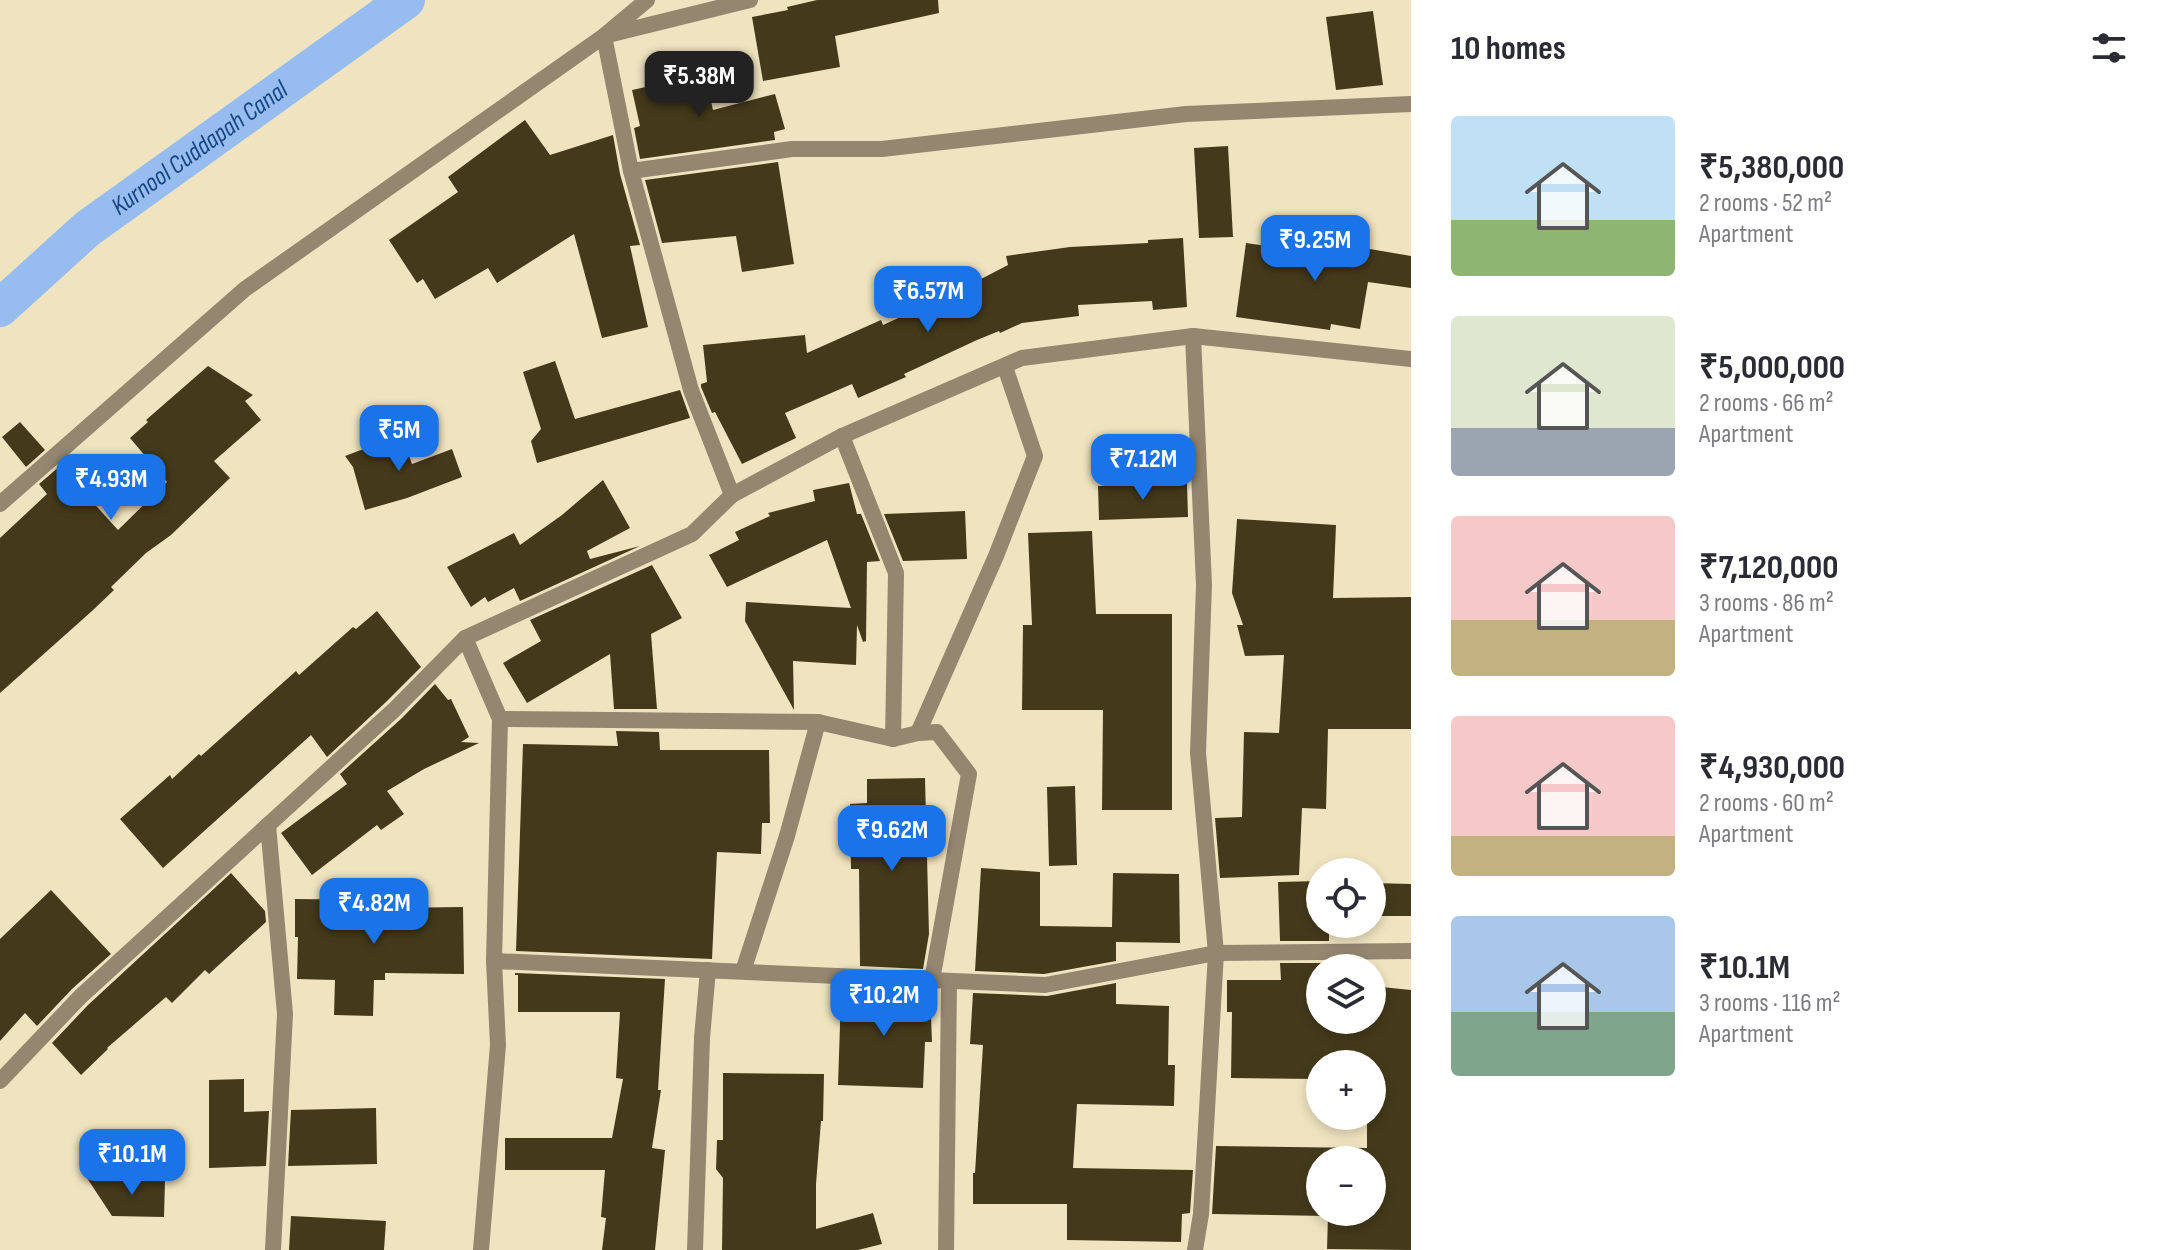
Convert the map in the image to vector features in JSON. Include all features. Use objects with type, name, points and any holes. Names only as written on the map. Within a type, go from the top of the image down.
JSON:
[{"type":"street","points":[[0,504],[245,289],[604,36],[647,0]]},
{"type":"street","points":[[604,36],[750,0]]},
{"type":"street","points":[[604,36],[631,171],[691,390],[732,495]]},
{"type":"street","points":[[631,171],[792,149],[882,149],[1186,114],[1411,104]]},
{"type":"street","points":[[1193,336],[1204,585],[1198,753],[1216,953],[1201,1214],[1195,1250]]},
{"type":"street","points":[[0,1081],[80,997],[394,710],[465,638],[692,534],[732,495],[842,436],[1022,358],[1193,336],[1411,359]]},
{"type":"street","points":[[918,733],[996,556],[1035,456],[1005,367]]},
{"type":"street","points":[[842,436],[896,573],[893,739]]},
{"type":"street","points":[[465,638],[500,719],[494,961],[498,1045],[481,1250]]},
{"type":"street","points":[[500,719],[818,722],[893,739],[937,732],[969,774],[940,980],[946,1250]]},
{"type":"street","points":[[743,971],[787,836],[818,722]]},
{"type":"street","points":[[268,825],[285,1014],[273,1250]]},
{"type":"street","points":[[494,961],[1045,985],[1216,953],[1411,951]]},
{"type":"street","points":[[695,1250],[702,1038],[708,970]]},
{"type":"building","points":[[817,0],[938,0],[939,13],[835,36],[840,67],[763,81],[752,17]]},
{"type":"building","points":[[1373,11],[1383,85],[1336,90],[1326,17]]},
{"type":"building","points":[[705,74],[713,110],[775,94],[785,129],[774,132],[775,140],[640,159],[634,128],[640,126],[632,90]]},
{"type":"building","points":[[525,120],[550,155],[613,135],[620,174],[640,245],[630,246],[648,327],[602,338],[574,234],[497,283],[488,268],[435,299],[423,279],[417,283],[389,240],[458,192],[448,177]]},
{"type":"building","points":[[1228,146],[1233,237],[1199,238],[1194,148]]},
{"type":"building","points":[[778,162],[794,264],[742,272],[736,236],[662,243],[645,180]]},
{"type":"building","points":[[1183,238],[1187,307],[1153,310],[1152,301],[1078,305],[1079,316],[1022,323],[999,331],[858,398],[852,384],[785,413],[796,438],[742,464],[715,412],[712,413],[701,387],[707,382],[703,345],[805,335],[807,353],[881,320],[883,325],[956,292],[1008,265],[1006,256],[1070,247]]},
{"type":"building","points":[[1317,240],[1411,256],[1411,288],[1368,282],[1360,329],[1331,324],[1330,330],[1236,317],[1246,243],[1296,250],[1297,243],[1317,246]]},
{"type":"building","points":[[555,361],[575,419],[680,390],[690,418],[537,463],[531,441],[541,429],[523,372]]},
{"type":"building","points":[[208,366],[253,395],[245,401],[261,420],[214,461],[230,478],[171,535],[146,553],[111,587],[114,590],[92,611],[0,693],[0,538],[47,494],[39,484],[60,466],[118,530],[167,482],[130,438]]},
{"type":"building","points":[[20,422],[45,450],[26,467],[2,437]]},
{"type":"building","points":[[401,435],[412,464],[452,449],[462,477],[365,510],[353,467],[345,456]]},
{"type":"building","points":[[603,480],[630,528],[587,551],[590,559],[640,546],[520,601],[514,588],[488,602],[485,597],[471,607],[447,567],[514,533],[520,545]]},
{"type":"building","points":[[849,483],[857,514],[861,514],[880,561],[867,562],[866,641],[863,642],[857,625],[856,665],[793,661],[794,710],[745,621],[746,602],[851,608],[827,540],[727,587],[709,555],[739,540],[735,532],[770,516],[768,513],[815,501],[813,490]]},
{"type":"building","points":[[1187,483],[1188,517],[1099,520],[1098,486]]},
{"type":"building","points":[[965,511],[967,559],[903,561],[884,514]]},
{"type":"building","points":[[1237,519],[1336,525],[1333,598],[1411,597],[1411,729],[1328,729],[1326,809],[1302,808],[1299,875],[1220,878],[1215,818],[1242,817],[1244,732],[1279,733],[1284,655],[1245,656],[1237,625],[1243,625],[1232,593]]},
{"type":"building","points":[[1092,531],[1096,614],[1172,614],[1172,810],[1102,810],[1103,710],[1022,710],[1023,625],[1032,625],[1028,533]]},
{"type":"building","points":[[652,565],[682,618],[651,634],[657,709],[614,709],[610,654],[527,703],[503,663],[541,641],[530,620]]},
{"type":"building","points":[[377,611],[421,667],[327,757],[311,735],[163,868],[120,819],[170,775],[172,779],[199,754],[201,756],[296,671],[299,675],[353,627],[356,629]]},
{"type":"building","points":[[435,684],[448,700],[451,699],[469,737],[461,742],[479,743],[387,791],[404,814],[381,830],[377,825],[312,875],[281,833],[347,784],[340,774]]},
{"type":"building","points":[[616,731],[659,732],[660,750],[769,750],[770,823],[762,823],[761,854],[717,852],[712,959],[516,951],[523,744],[618,746]]},
{"type":"building","points":[[925,778],[929,934],[923,969],[860,966],[859,869],[851,869],[850,804],[867,803],[867,779]]},
{"type":"building","points":[[1075,786],[1077,865],[1049,866],[1047,787]]},
{"type":"building","points":[[981,868],[1040,872],[1040,926],[1112,927],[1113,873],[1179,874],[1180,943],[1116,942],[1116,961],[1044,974],[975,971]]},
{"type":"building","points":[[231,873],[265,911],[266,922],[209,974],[205,970],[172,1003],[166,997],[81,1075],[52,1043],[88,1005]]},
{"type":"building","points":[[1306,881],[1306,938],[1329,938],[1329,941],[1280,941],[1278,882]]},
{"type":"building","points":[[1386,883],[1411,884],[1411,916],[1386,916]]},
{"type":"building","points":[[51,890],[111,954],[37,1026],[25,1013],[0,1041],[0,939]]},
{"type":"building","points":[[295,899],[383,900],[383,908],[463,907],[464,974],[385,973],[385,980],[374,980],[373,1016],[334,1015],[335,980],[297,979]]},
{"type":"building","points":[[1280,963],[1306,963],[1306,1034],[1386,1034],[1386,987],[1411,990],[1411,1250],[1327,1249],[1328,1226],[1386,1226],[1386,1146],[1367,1146],[1367,1130],[1386,1130],[1386,1050],[1306,1050],[1306,1079],[1231,1078],[1232,1012],[1227,1012],[1227,980],[1281,980]]},
{"type":"building","points":[[515,973],[665,979],[658,1090],[661,1090],[652,1148],[665,1150],[655,1250],[602,1250],[606,1218],[601,1217],[605,1170],[505,1170],[505,1138],[612,1138],[623,1079],[616,1078],[620,1012],[518,1012],[518,975]]},
{"type":"building","points":[[1116,983],[1116,1004],[1169,1006],[1168,1065],[1175,1065],[1174,1106],[1077,1104],[1073,1168],[1193,1170],[1190,1213],[1182,1214],[1181,1242],[1067,1240],[1067,1204],[973,1204],[983,1045],[970,1044],[973,993],[1047,996]]},
{"type":"building","points":[[860,988],[930,991],[932,1042],[925,1042],[923,1088],[838,1085],[841,995],[861,996]]},
{"type":"building","points":[[723,1073],[824,1074],[816,1229],[873,1213],[882,1244],[858,1250],[722,1250],[723,1178],[716,1169],[717,1140],[723,1140]]},
{"type":"building","points":[[244,1079],[244,1112],[269,1111],[266,1166],[209,1168],[209,1080]]},
{"type":"building","points":[[376,1108],[377,1164],[288,1166],[291,1110]]},
{"type":"building","points":[[1216,1146],[1306,1147],[1306,1216],[1212,1214]]},
{"type":"building","points":[[87,1178],[165,1180],[164,1217],[112,1216]]},
{"type":"building","points":[[291,1216],[386,1221],[384,1250],[289,1250]]},
{"type":"waterway","name":"Kurnool Cuddapah Canal","points":[[0,308],[87,229],[406,0]]}]
